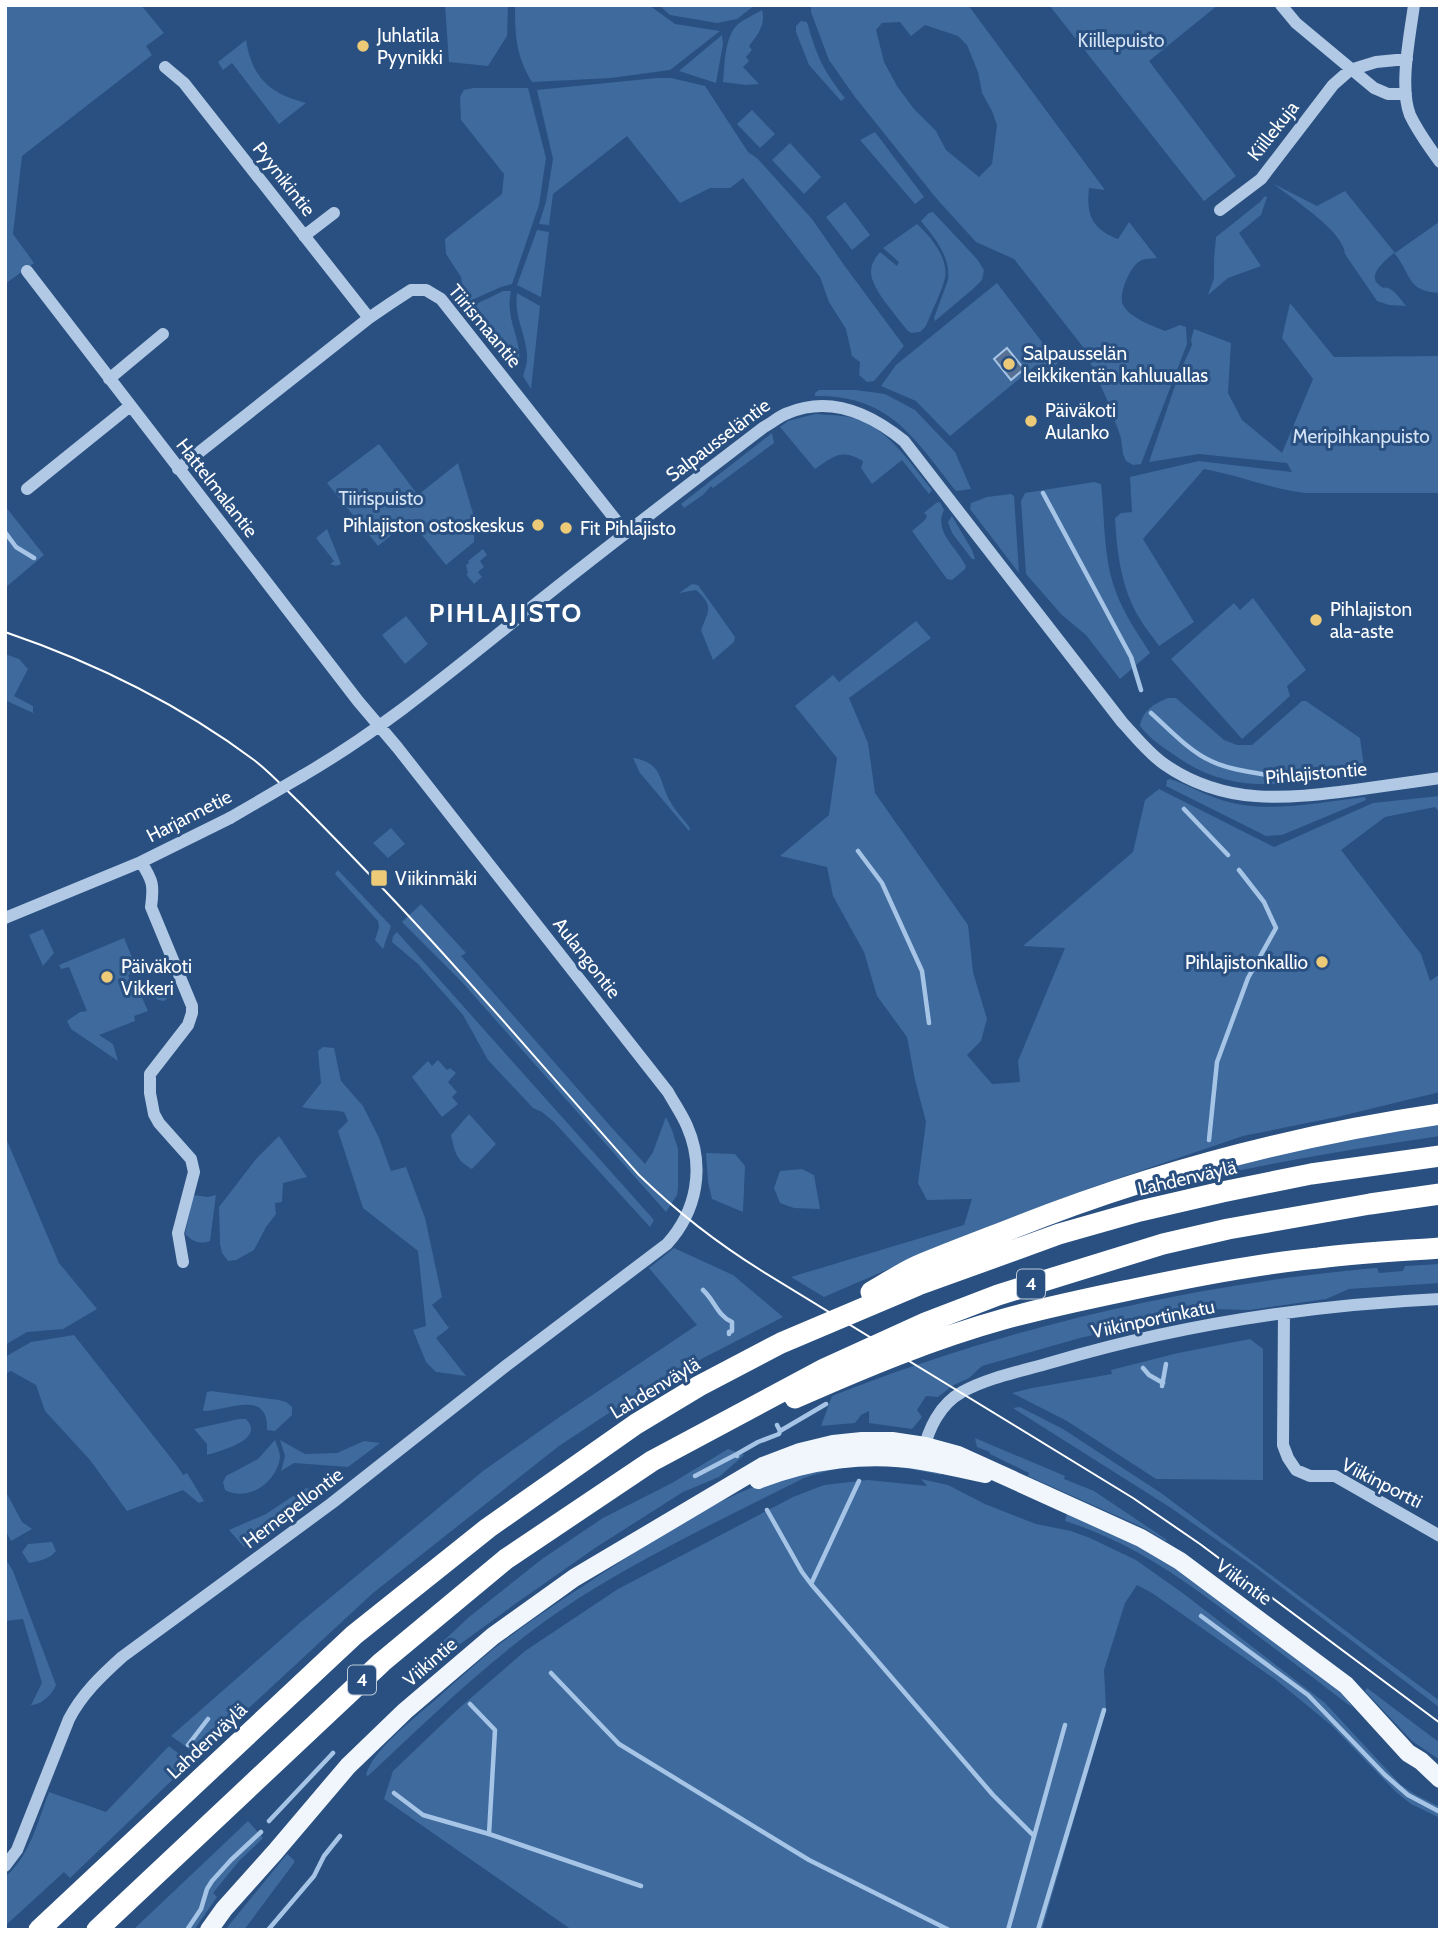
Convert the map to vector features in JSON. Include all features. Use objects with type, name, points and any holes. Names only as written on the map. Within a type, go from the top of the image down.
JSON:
[{"type":"highway","points":[[1342,1130],[1440,1103]]},
{"type":"highway","points":[[781,1343],[915,1268],[1054,1212],[1154,1177],[1248,1150],[1342,1130],[1440,1114]]},
{"type":"highway","name":"Lahdenväylä","points":[[39,1930],[354,1635],[488,1528],[636,1424],[699,1386],[781,1343],[918,1285],[1082,1227],[1140,1211],[1311,1174],[1440,1157]]},
{"type":"highway","name":"4","points":[[97,1930],[382,1662],[506,1559],[652,1461],[824,1368],[925,1323],[998,1295],[1163,1244],[1228,1229],[1440,1194]]},
{"type":"highway","points":[[1316,1258],[1382,1241],[1440,1235]]},
{"type":"highway","points":[[652,1461],[883,1360],[1004,1319],[1190,1277],[1316,1258],[1440,1248]]},
{"type":"main road","name":"Viikintie","points":[[209,1930],[334,1781],[405,1711],[493,1636],[564,1586],[693,1507],[767,1476],[820,1462],[850,1458],[923,1453],[967,1458],[1141,1538],[1180,1561],[1346,1685],[1408,1753],[1440,1769]]},
{"type":"main road","name":"Viikintie","points":[[1421,1761],[1440,1779]]},
{"type":"street","points":[[1281,5],[1296,23],[1374,89],[1388,94],[1406,94]]},
{"type":"street","points":[[1414,5],[1407,59],[1406,94],[1409,113],[1440,162]]},
{"type":"street","points":[[1350,70],[1376,62],[1407,59]]},
{"type":"street","name":"Pyynikintie","points":[[165,67],[184,83],[369,318]]},
{"type":"street","name":"Kiillekuja","points":[[1220,210],[1261,179],[1333,85],[1350,70]]},
{"type":"street","points":[[304,236],[334,213]]},
{"type":"street","name":"Hattelmalantie","points":[[27,271],[378,726]]},
{"type":"street","name":"Tiirismaantie","points":[[178,469],[369,318],[411,290],[426,290],[441,299],[626,533]]},
{"type":"street","points":[[109,379],[163,334]]},
{"type":"street","points":[[27,489],[130,407]]},
{"type":"street","name":"Salpausseläntie","points":[[378,726],[764,427],[787,413],[812,407],[834,407],[870,416],[904,441],[1122,722],[1161,763]]},
{"type":"street","name":"Harjannetie","points":[[5,918],[141,862],[230,818],[325,762],[378,726]]},
{"type":"street","name":"Aulangontie","points":[[378,726],[642,1059],[687,1125],[696,1150],[696,1189],[686,1218],[674,1236]]},
{"type":"street","name":"Pihlajistontie","points":[[1161,763],[1200,784],[1243,796],[1266,798],[1300,797],[1440,778]]},
{"type":"street","points":[[141,862],[153,884],[151,908],[192,1006],[188,1025],[150,1074],[154,1114],[191,1159],[194,1172],[178,1233],[183,1262]]},
{"type":"street","name":"Hernepellontie","points":[[5,1866],[17,1850],[69,1719],[80,1700],[122,1657],[391,1458],[674,1236]]},
{"type":"street","name":"Viikinportinkatu","points":[[923,1453],[934,1421],[946,1404],[960,1392],[1075,1355],[1284,1313],[1375,1302],[1440,1299]]},
{"type":"street","name":"Viikinportti","points":[[1284,1313],[1283,1446],[1296,1470],[1310,1476],[1335,1476],[1440,1536]]},
{"type":"green space","points":[[5,5],[141,5],[164,33],[146,46],[152,55],[22,156],[13,234],[34,263],[5,284]]},
{"type":"green space","points":[[445,5],[508,5],[507,36],[488,66],[449,62]]},
{"type":"green space","points":[[515,5],[649,5],[675,24],[720,31],[670,70],[611,78],[532,82],[518,45]]},
{"type":"green space","points":[[659,5],[755,5],[737,19],[717,23],[670,15]]},
{"type":"green space","points":[[811,5],[968,5],[1105,190],[1089,188],[1090,213],[1097,226],[1118,239],[1129,222],[1157,258],[1142,260],[1132,269],[1124,288],[1123,305],[1147,324],[1165,331],[1180,325],[1186,327],[1187,344],[1141,464],[1133,465],[1126,461],[1109,404],[1083,347],[1014,259],[976,242],[936,198],[855,97],[829,60],[811,12]],"holes":[[[900,22],[911,36],[925,25],[958,36],[967,45],[978,72],[982,93],[997,125],[992,164],[979,177],[946,150],[936,131],[914,109],[897,86],[884,62],[876,30],[882,23]]]},
{"type":"green space","name":"Kiillepuisto","points":[[1049,5],[1218,5],[1149,61],[1236,176],[1204,201]]},
{"type":"green space","points":[[762,10],[762,25],[749,46],[752,50],[746,57],[749,61],[743,67],[759,84],[723,82],[726,52],[733,31],[737,25]]},
{"type":"green space","points":[[801,21],[807,22],[821,63],[845,98],[841,101],[809,65],[796,32],[796,26]]},
{"type":"green space","points":[[722,35],[723,44],[716,83],[679,71]]},
{"type":"green space","points":[[246,40],[253,65],[265,82],[282,95],[306,103],[279,124],[232,63],[223,70],[218,62]]},
{"type":"green space","points":[[671,78],[705,86],[748,152],[758,159],[812,219],[904,346],[874,381],[867,382],[859,375],[860,362],[852,356],[846,329],[829,302],[820,277],[743,178],[730,188],[710,188],[680,203],[627,136],[553,194],[549,225],[539,224],[546,202],[553,159],[537,90]]},
{"type":"green space","points":[[528,88],[546,158],[539,205],[512,284],[465,303],[461,277],[446,254],[445,239],[502,194],[504,174],[461,120],[460,97],[464,90]]},
{"type":"green space","points":[[752,110],[775,134],[760,148],[737,124]]},
{"type":"green space","points":[[875,132],[924,197],[915,204],[860,140]]},
{"type":"green space","points":[[790,143],[821,177],[804,194],[772,160]]},
{"type":"green space","points":[[1274,184],[1317,206],[1345,191],[1395,253],[1439,222],[1440,293],[1429,292],[1415,285],[1394,253],[1379,268],[1375,277],[1379,285],[1392,290],[1406,306],[1377,301],[1345,254],[1336,235]]},
{"type":"green space","points":[[1267,197],[1261,215],[1239,233],[1261,266],[1228,278],[1208,295],[1214,278],[1216,237]]},
{"type":"green space","points":[[845,202],[870,235],[852,250],[826,217]]},
{"type":"green space","points":[[933,212],[984,270],[982,280],[935,321],[948,272],[944,255],[921,221]]},
{"type":"green space","points":[[917,224],[941,255],[945,278],[926,326],[920,332],[911,333],[880,294],[871,272],[880,252],[897,266],[899,262],[883,248]]},
{"type":"green space","points":[[537,230],[549,232],[541,297],[517,285]]},
{"type":"green space","points":[[997,283],[1058,363],[1045,374],[1036,365],[950,436],[916,401],[881,386],[896,365]]},
{"type":"green space","points":[[503,291],[511,291],[510,312],[519,349],[518,368],[468,308]]},
{"type":"green space","points":[[517,293],[540,306],[531,389],[523,376],[527,357],[517,310]]},
{"type":"green space","name":"Meripihkanpuisto","points":[[1290,303],[1334,357],[1440,356],[1440,493],[1305,493],[1204,469],[1143,539],[1194,622],[1159,646],[1128,595],[1119,557],[1115,518],[1121,513],[1132,512],[1130,477],[1199,461],[1292,472],[1287,463],[1199,454],[1149,462],[1179,374],[1192,345],[1194,329],[1231,343],[1228,393],[1242,420],[1282,453],[1313,379],[1282,338]]},
{"type":"green space","points":[[819,390],[856,390],[885,394],[915,410],[955,452],[971,489],[956,491],[913,437],[898,423],[863,403],[815,396]]},
{"type":"green space","points":[[815,414],[854,418],[878,430],[898,448],[932,490],[929,494],[902,460],[872,484],[861,468],[863,461],[849,455],[833,457],[815,469],[780,427],[788,421]]},
{"type":"green space","points":[[772,433],[774,443],[684,508],[681,504]]},
{"type":"green space","name":"Tiirispuisto","points":[[379,444],[418,495],[458,463],[475,520],[474,542],[446,565],[410,520],[378,546],[327,483]]},
{"type":"green space","points":[[1094,482],[1101,484],[1107,553],[1116,592],[1150,653],[1120,679],[1086,635],[1062,615],[1026,574],[1021,501],[1025,493]]},
{"type":"green space","points":[[1011,494],[1014,496],[1019,573],[970,509],[971,503],[987,497]]},
{"type":"green space","points":[[940,502],[944,510],[941,518],[944,532],[966,566],[952,580],[947,579],[912,531],[925,520],[927,516],[924,513]]},
{"type":"green space","points":[[5,506],[44,555],[5,588]]},
{"type":"green space","points":[[952,516],[975,559],[972,559],[952,533],[948,522]]},
{"type":"green space","points":[[327,529],[341,564],[336,566],[330,564],[334,561],[316,538]]},
{"type":"green space","points":[[483,549],[487,555],[480,561],[484,567],[478,572],[482,577],[474,584],[466,574],[466,565]]},
{"type":"green space","points":[[692,584],[698,585],[735,637],[734,642],[713,660],[701,630],[708,613],[706,600],[696,590],[679,593]]},
{"type":"green space","points":[[1253,598],[1306,670],[1287,686],[1290,696],[1242,739],[1171,659],[1234,603],[1240,610]]},
{"type":"green space","points":[[406,616],[428,644],[405,664],[382,635]]},
{"type":"green space","points":[[916,621],[931,638],[849,698],[868,743],[875,793],[968,925],[973,972],[987,1019],[981,1041],[967,1055],[992,1084],[1020,1082],[1018,1061],[1065,948],[1023,946],[1133,852],[1145,800],[1159,789],[1274,847],[1373,803],[1440,796],[1440,813],[1435,807],[1385,817],[1341,850],[1421,954],[1430,981],[1440,974],[1440,1092],[1243,1136],[1093,1187],[974,1232],[824,1297],[791,1277],[964,1225],[972,1199],[927,1200],[918,1183],[926,1122],[907,1037],[877,996],[864,952],[833,896],[827,867],[780,856],[829,815],[837,758],[795,706],[833,675],[839,682]]},
{"type":"green space","points":[[5,654],[19,659],[28,669],[14,696],[33,706],[33,713],[5,700]]},
{"type":"green space","points":[[1168,698],[1176,698],[1224,740],[1237,745],[1252,745],[1302,701],[1306,701],[1360,738],[1365,774],[1266,784],[1219,778],[1173,754],[1140,726],[1143,716],[1150,708]]},
{"type":"green space","points":[[633,758],[643,760],[655,768],[670,801],[690,828],[689,831],[640,773]]},
{"type":"green space","points":[[1167,780],[1218,799],[1260,807],[1365,797],[1366,800],[1282,835],[1266,836],[1166,786]]},
{"type":"green space","points":[[391,828],[405,844],[388,858],[373,843]]},
{"type":"green space","points":[[338,870],[391,926],[383,949],[375,940],[378,921],[335,874]]},
{"type":"green space","points":[[421,904],[466,953],[461,956],[645,1164],[653,1152],[666,1117],[678,1149],[678,1188],[677,1195],[666,1212],[461,981],[402,922]]},
{"type":"green space","points":[[43,929],[54,953],[43,966],[29,935]]},
{"type":"green space","points":[[397,932],[654,1220],[650,1227],[554,1122],[533,1108],[488,1060],[463,1015],[418,964],[392,942]]},
{"type":"green space","points":[[124,938],[140,970],[128,975],[131,982],[140,979],[145,986],[158,984],[165,991],[172,989],[174,993],[164,1001],[148,992],[140,993],[148,1011],[134,1016],[135,1021],[99,1035],[113,1044],[118,1061],[71,1029],[67,1021],[80,1012],[87,1011],[69,967],[61,969],[59,965]]},
{"type":"green space","points":[[323,1047],[334,1048],[341,1081],[363,1106],[391,1171],[406,1167],[425,1218],[442,1297],[432,1305],[449,1328],[436,1338],[466,1376],[436,1372],[426,1362],[413,1330],[426,1326],[418,1251],[363,1208],[338,1131],[348,1121],[344,1112],[302,1107],[321,1083],[318,1051]]},
{"type":"green space","points":[[438,1060],[447,1070],[450,1068],[456,1073],[448,1082],[457,1092],[452,1097],[458,1104],[442,1117],[412,1077],[428,1061],[432,1066]]},
{"type":"green space","points":[[469,1114],[496,1144],[472,1169],[457,1155],[451,1135]]},
{"type":"green space","points":[[1440,1119],[1440,1136],[1274,1164],[1109,1198],[1224,1164]]},
{"type":"green space","points":[[5,1136],[59,1263],[97,1309],[63,1329],[27,1332],[5,1345]]},
{"type":"green space","points":[[279,1136],[307,1177],[283,1183],[282,1202],[275,1203],[276,1214],[254,1250],[236,1260],[228,1261],[220,1244],[219,1207],[256,1159]]},
{"type":"green space","points":[[706,1153],[735,1154],[745,1166],[743,1212],[712,1199]]},
{"type":"green space","points":[[802,1169],[814,1175],[820,1209],[794,1208],[780,1203],[774,1188],[780,1171]]},
{"type":"green space","points":[[193,1195],[216,1195],[210,1241],[196,1242],[185,1234]]},
{"type":"green space","points":[[674,1248],[733,1275],[783,1317],[682,1369],[559,1446],[373,1593],[198,1755],[171,1736],[302,1621],[483,1471],[697,1325],[649,1268]]},
{"type":"green space","points":[[1440,1264],[1440,1283],[1349,1289],[1326,1299],[1249,1310],[1213,1309],[1080,1338],[982,1366],[969,1378],[938,1397],[926,1396],[917,1410],[922,1417],[912,1429],[869,1423],[869,1411],[861,1415],[855,1423],[821,1426],[832,1396],[962,1350],[1028,1331],[1162,1299],[1229,1287],[1365,1269],[1377,1268],[1379,1273],[1403,1271],[1405,1266]]},
{"type":"green space","points":[[74,1335],[183,1475],[187,1473],[204,1501],[199,1503],[183,1490],[127,1511],[90,1460],[45,1411],[36,1385],[11,1371],[5,1374],[5,1357],[31,1342]]},
{"type":"green space","points":[[1250,1339],[1263,1349],[1263,1480],[1156,1479],[1067,1421],[1012,1393],[1112,1374],[1111,1370],[1178,1353]]},
{"type":"green space","points":[[207,1392],[286,1402],[292,1407],[292,1415],[275,1431],[267,1430],[266,1417],[261,1409],[254,1406],[204,1411]]},
{"type":"green space","points":[[1020,1407],[1063,1429],[1161,1493],[1440,1701],[1440,1708],[1251,1564],[1171,1508],[1013,1408]]},
{"type":"green space","points":[[246,1419],[251,1426],[246,1438],[231,1447],[207,1455],[207,1444],[194,1429]]},
{"type":"green space","points":[[975,1438],[1094,1491],[1167,1540],[1028,1476],[1029,1473],[977,1447]]},
{"type":"green space","points":[[275,1440],[280,1457],[278,1466],[267,1482],[252,1492],[243,1494],[225,1490],[223,1482],[226,1476],[258,1459]]},
{"type":"green space","points":[[280,1440],[305,1454],[337,1453],[364,1441],[380,1443],[348,1467],[294,1463],[281,1471],[285,1456]]},
{"type":"green space","points":[[728,1449],[744,1455],[719,1477],[683,1492],[595,1548],[448,1653],[437,1647],[469,1617],[542,1559],[603,1518],[672,1483]]},
{"type":"green space","points":[[856,1461],[895,1462],[942,1469],[941,1475],[870,1465],[814,1474],[662,1550],[606,1581],[550,1617],[469,1682],[366,1775],[376,1756],[394,1736],[497,1646],[649,1543],[708,1508],[753,1487],[811,1468]]},
{"type":"green space","points":[[921,1479],[948,1485],[985,1504],[1036,1524],[1090,1538],[1136,1560],[1325,1703],[1401,1785],[1440,1807],[1440,1818],[1411,1804],[1396,1792],[1331,1725],[1276,1680],[1137,1585],[1125,1603],[1104,1670],[1106,1709],[1042,1930],[572,1930],[384,1799],[393,1771],[457,1710],[525,1651],[618,1589],[793,1497],[824,1485],[868,1480],[927,1486]]},
{"type":"green space","points":[[307,1488],[313,1493],[311,1496],[244,1547],[229,1530],[266,1514]]},
{"type":"green space","points":[[5,1490],[22,1522],[32,1529],[11,1541],[5,1530]]},
{"type":"green space","points":[[1067,1514],[1141,1547],[1168,1563],[1340,1689],[1353,1708],[1220,1607],[1158,1564],[1114,1540],[1065,1521]]},
{"type":"green space","points":[[52,1542],[56,1551],[44,1559],[29,1563],[22,1552],[28,1544]]},
{"type":"green space","points":[[5,1558],[13,1571],[56,1685],[46,1699],[35,1705],[31,1705],[42,1683],[23,1619],[5,1621]]},
{"type":"green space","points":[[1367,1688],[1440,1743],[1440,1760],[1412,1741],[1365,1691]]},
{"type":"green space","points":[[169,1746],[190,1763],[70,1878],[64,1872],[5,1926],[5,1877],[14,1869],[27,1849],[49,1792],[106,1812]]},
{"type":"green space","points":[[248,1821],[263,1838],[239,1861],[213,1893],[217,1897],[194,1930],[133,1930]]},
{"type":"green space","points":[[287,1854],[294,1863],[244,1930],[225,1930]]},
{"type":"shaded area","name":"Salpausselän leikkikentän kahluuallas","points":[[1007,348],[1024,369],[1011,380],[994,359]]},
{"type":"waterway","points":[[1043,493],[1131,657],[1141,690]]},
{"type":"waterway","points":[[5,532],[16,547],[34,558]]},
{"type":"waterway","points":[[1151,713],[1188,746],[1211,761],[1236,769],[1280,777]]},
{"type":"waterway","points":[[1184,809],[1228,855]]},
{"type":"waterway","points":[[858,851],[882,883],[922,971],[929,1023]]},
{"type":"waterway","points":[[1209,1140],[1217,1062],[1248,978],[1276,928],[1264,902],[1239,870]]},
{"type":"waterway","points":[[703,1290],[723,1316],[732,1322],[732,1331],[729,1334]]},
{"type":"waterway","points":[[1162,1386],[1166,1364]]},
{"type":"waterway","points":[[1143,1368],[1163,1383]]},
{"type":"waterway","points":[[780,1431],[826,1404]]},
{"type":"waterway","points":[[737,1456],[758,1442],[779,1434],[777,1425]]},
{"type":"waterway","points":[[695,1476],[737,1454]]},
{"type":"waterway","points":[[811,1584],[859,1481]]},
{"type":"waterway","points":[[767,1510],[811,1584],[993,1795],[1034,1836]]},
{"type":"waterway","points":[[1201,1616],[1308,1695],[1385,1775],[1408,1795],[1440,1812]]},
{"type":"waterway","points":[[551,1673],[619,1744],[809,1860],[949,1930]]},
{"type":"waterway","points":[[470,1704],[495,1730],[489,1834],[641,1886]]},
{"type":"waterway","points":[[1038,1930],[1104,1710]]},
{"type":"waterway","points":[[188,1745],[208,1719]]},
{"type":"waterway","points":[[1008,1930],[1065,1725]]},
{"type":"waterway","points":[[269,1821],[333,1753]]},
{"type":"waterway","points":[[394,1793],[423,1815],[489,1834]]},
{"type":"waterway","points":[[187,1930],[201,1909],[212,1881],[261,1832]]},
{"type":"waterway","points":[[268,1930],[314,1876],[324,1856],[340,1836]]},
{"type":"tram line","points":[[5,632],[134,686],[196,721],[260,765],[405,912],[639,1175],[698,1226],[762,1271],[1133,1498],[1200,1544],[1440,1723]]},
{"type":"place","name":"Juhlatila Pyynikki","points":[[363,46]]},
{"type":"place","name":"Salpausselän leikkikentän kahluuallas","points":[[1009,364]]},
{"type":"place","name":"Päiväkoti Aulanko","points":[[1031,421]]},
{"type":"place","name":"Pihlajiston ostoskeskus","points":[[538,525]]},
{"type":"place","name":"Fit Pihlajisto","points":[[566,528]]},
{"type":"place","name":"Pihlajiston ala-aste","points":[[1316,620]]},
{"type":"place","name":"Viikinmäki","points":[[379,878]]},
{"type":"place","name":"Pihlajistonkallio","points":[[1322,962]]},
{"type":"place","name":"Päiväkoti Vikkeri","points":[[107,977]]},
{"type":"district","name":"PIHLAJISTO","points":[[506,613]]}]
